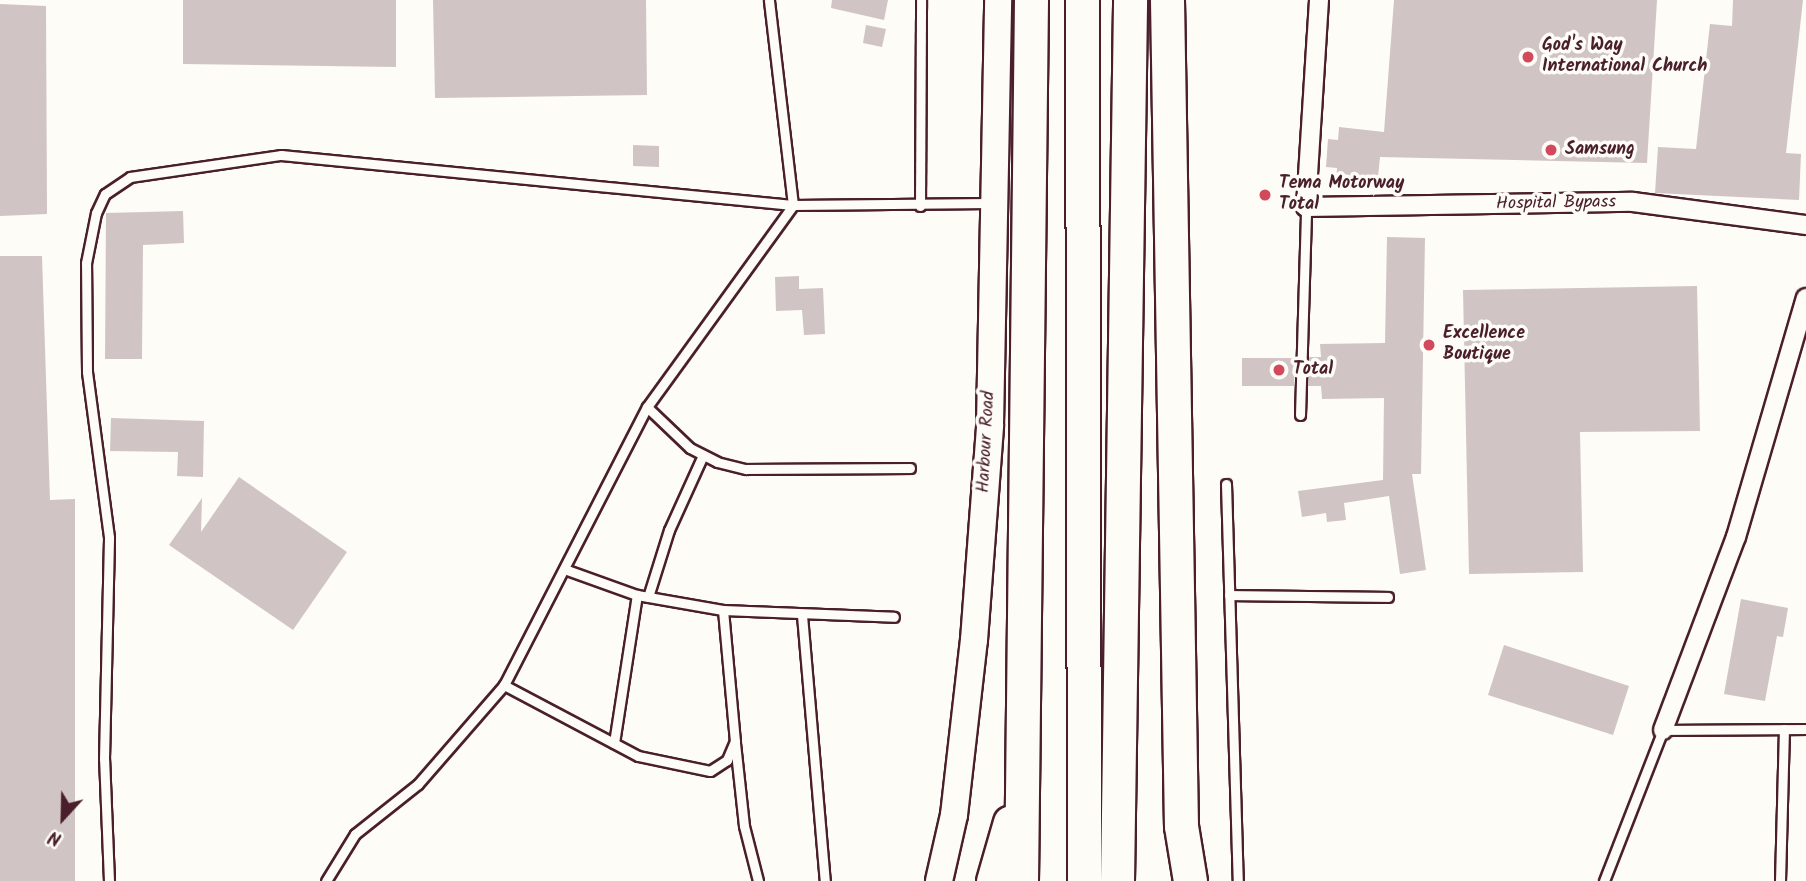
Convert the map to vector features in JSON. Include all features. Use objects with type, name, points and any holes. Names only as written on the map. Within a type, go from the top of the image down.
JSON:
[{"type":"highway","points":[[1021,881],[1025,769],[1031,0]]},
{"type":"highway","points":[[1082,0],[1084,881]]},
{"type":"highway","points":[[1117,881],[1130,0]]},
{"type":"highway","points":[[1167,0],[1181,826],[1176,881]]},
{"type":"highway","points":[[993,881],[1025,769]]},
{"type":"highway","points":[[1181,826],[1190,881]]},
{"type":"street","name":"Harbour Road","points":[[939,881],[954,815],[975,640],[990,425],[992,203],[998,0]]},
{"type":"street","points":[[1306,207],[1318,0]]},
{"type":"street","name":"Hospital Bypass","points":[[1306,207],[1633,202],[1806,225]]},
{"type":"street","points":[[1663,730],[1736,537],[1806,298]]},
{"type":"lane","points":[[326,881],[355,834],[418,784],[504,685],[566,570],[647,407],[793,205],[769,0]]},
{"type":"lane","points":[[920,206],[921,0]]},
{"type":"lane","points":[[109,881],[104,759],[109,537],[87,372],[86,263],[96,213],[105,194],[130,177],[281,155],[793,205],[920,206],[992,203]]},
{"type":"lane","points":[[1300,415],[1306,207]]},
{"type":"lane","points":[[647,407],[703,455],[746,469],[909,468]]},
{"type":"lane","points":[[648,597],[669,530],[703,455]]},
{"type":"lane","points":[[1226,484],[1238,881]]},
{"type":"lane","points":[[566,570],[638,595],[723,610],[894,617]]},
{"type":"lane","points":[[614,743],[638,595]]},
{"type":"lane","points":[[1229,595],[1388,597]]},
{"type":"lane","points":[[723,610],[744,826],[758,881]]},
{"type":"lane","points":[[802,615],[825,881]]},
{"type":"lane","points":[[504,685],[638,756],[710,771],[727,760],[735,741]]},
{"type":"lane","points":[[1780,881],[1784,729]]},
{"type":"lane","points":[[1604,881],[1663,730],[1806,729]]},
{"type":"building","points":[[183,0],[396,0],[396,67],[183,64]]},
{"type":"building","points":[[433,0],[646,0],[647,95],[435,98]]},
{"type":"building","points":[[832,0],[888,0],[884,20],[831,8]]},
{"type":"building","points":[[1394,0],[1657,0],[1647,163],[1380,157],[1377,187],[1336,183],[1337,168],[1326,167],[1328,139],[1338,140],[1339,127],[1384,132]]},
{"type":"building","points":[[1733,0],[1803,0],[1786,153],[1801,154],[1799,200],[1655,193],[1658,147],[1696,149],[1710,24],[1732,26]]},
{"type":"building","points":[[0,4],[46,6],[47,214],[0,216]]},
{"type":"building","points":[[866,25],[886,29],[882,47],[863,43]]},
{"type":"building","points":[[633,145],[659,146],[659,167],[633,166]]},
{"type":"building","points":[[183,211],[184,243],[143,245],[142,359],[105,359],[106,213]]},
{"type":"building","points":[[1387,237],[1425,238],[1421,474],[1412,474],[1426,570],[1400,574],[1389,496],[1344,503],[1346,520],[1327,522],[1326,513],[1302,517],[1298,491],[1383,480],[1384,398],[1322,399],[1321,386],[1308,386],[1309,357],[1321,357],[1320,344],[1385,343]]},
{"type":"building","points":[[0,256],[42,256],[50,500],[75,499],[75,881],[0,881]]},
{"type":"building","points":[[799,276],[799,289],[823,288],[825,334],[804,335],[802,310],[776,311],[775,277]]},
{"type":"building","points":[[1697,286],[1700,431],[1580,432],[1583,572],[1469,574],[1463,290]]},
{"type":"building","points":[[1242,358],[1295,358],[1294,386],[1242,386]]},
{"type":"building","points":[[111,418],[204,421],[203,477],[177,476],[178,452],[110,451]]},
{"type":"building","points":[[239,477],[347,552],[293,630],[169,545],[202,498],[201,532]]},
{"type":"building","points":[[1741,599],[1788,608],[1783,637],[1777,636],[1765,701],[1724,694]]},
{"type":"building","points":[[1504,645],[1629,686],[1613,735],[1488,695]]},
{"type":"place","name":"God's Way International Church","points":[[1528,57]]},
{"type":"place","name":"Samsung","points":[[1551,150]]},
{"type":"place","name":"Tema Motorway Total","points":[[1265,195]]},
{"type":"place","name":"Excellence Boutique","points":[[1429,345]]},
{"type":"place","name":"Total","points":[[1279,370]]}]
